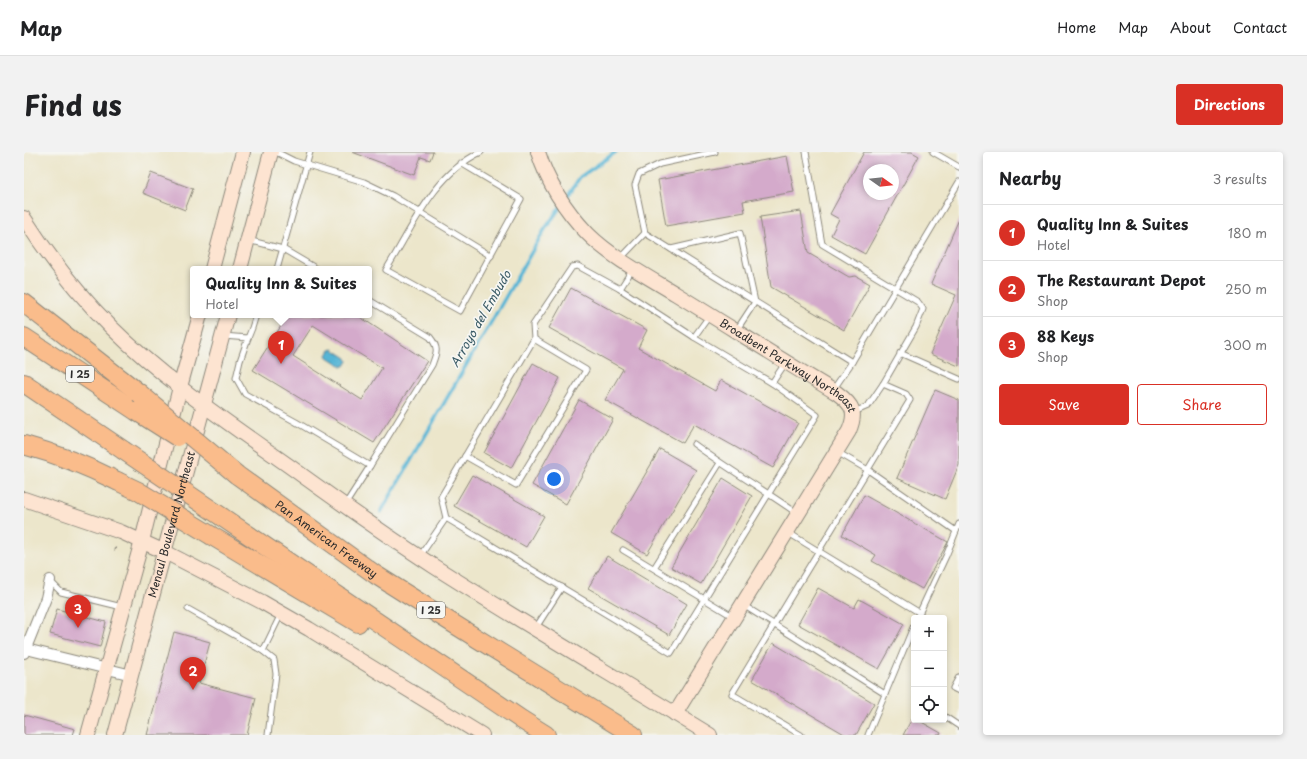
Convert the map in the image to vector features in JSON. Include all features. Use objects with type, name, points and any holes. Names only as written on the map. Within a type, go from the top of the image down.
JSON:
[{"type":"highway","points":[[24,303],[139,393],[237,475]]},
{"type":"highway","name":"Pan American Freeway","points":[[24,337],[136,411],[237,475],[376,575],[633,735]]},
{"type":"highway","points":[[24,383],[522,720]]},
{"type":"highway","points":[[24,447],[52,453],[88,467],[138,491],[546,735]]},
{"type":"main road","points":[[213,266],[243,152]]},
{"type":"main road","points":[[241,266],[271,152]]},
{"type":"main road","name":"Broadbent Parkway Northeast","points":[[538,152],[552,186],[562,204],[590,236],[634,268],[833,391],[851,405],[853,412],[852,425],[675,714]]},
{"type":"main road","points":[[24,218],[50,257],[89,304],[123,338],[204,406],[345,506],[419,556],[535,629],[710,735]]},
{"type":"main road","points":[[88,735],[142,541],[180,387],[199,318]]},
{"type":"main road","name":"Menaul Boulevard Northeast","points":[[115,735],[227,318]]},
{"type":"main road","points":[[24,499],[115,530],[165,552],[281,613],[482,735]]},
{"type":"street","points":[[50,580],[46,598],[25,650],[106,668],[132,676]]},
{"type":"lane","points":[[276,152],[307,166],[364,182],[393,196],[491,256]]},
{"type":"lane","points":[[278,266],[310,152]]},
{"type":"lane","points":[[461,163],[521,199],[460,311],[386,270],[420,213],[447,176],[461,163],[481,152]]},
{"type":"lane","points":[[715,152],[660,164],[639,174],[635,185],[645,233],[852,362]]},
{"type":"lane","points":[[806,152],[822,244],[918,302],[923,309],[916,326],[883,384],[868,406],[853,412]]},
{"type":"lane","points":[[933,152],[959,167]]},
{"type":"lane","points":[[833,391],[852,362],[959,182]]},
{"type":"lane","points":[[621,259],[645,233]]},
{"type":"lane","points":[[671,249],[740,233],[755,302],[736,331]]},
{"type":"lane","points":[[248,240],[283,249],[312,266]]},
{"type":"lane","points":[[578,266],[620,289],[694,337],[772,383],[818,415],[768,493],[671,653],[446,518],[441,497],[534,339],[533,325],[572,267],[578,266]]},
{"type":"lane","points":[[620,289],[634,268]]},
{"type":"lane","points":[[345,506],[432,365],[437,354],[436,344],[430,337],[372,302]]},
{"type":"lane","points":[[694,337],[710,315]]},
{"type":"lane","points":[[255,318],[240,361],[236,378],[245,394],[370,466]]},
{"type":"lane","points":[[223,336],[248,338]]},
{"type":"lane","points":[[465,456],[516,485],[586,370],[534,339]]},
{"type":"lane","points":[[900,353],[959,379]]},
{"type":"lane","points":[[772,383],[786,362]]},
{"type":"lane","points":[[801,735],[732,694],[910,400],[906,394],[883,384]]},
{"type":"lane","points":[[694,444],[720,463],[798,514]]},
{"type":"lane","points":[[836,452],[868,470],[956,531]]},
{"type":"lane","points":[[654,568],[720,463]]},
{"type":"lane","points":[[419,556],[446,518]]},
{"type":"lane","points":[[787,532],[818,550],[918,615],[946,556],[959,524]]},
{"type":"lane","points":[[623,550],[735,617]]},
{"type":"lane","points":[[50,580],[60,592],[123,607]]},
{"type":"lane","points":[[535,629],[562,588]]},
{"type":"lane","points":[[742,605],[885,694]]},
{"type":"lane","points":[[188,609],[263,651],[274,660],[276,674],[268,735]]},
{"type":"lane","points":[[263,651],[281,613]]},
{"type":"lane","points":[[868,735],[911,632]]},
{"type":"lane","points":[[959,677],[952,688],[959,692]]},
{"type":"lane","points":[[947,718],[959,726]]},
{"type":"path","points":[[114,550],[118,546]]},
{"type":"water","points":[[333,349],[347,358],[348,361],[345,366],[342,366],[328,357],[327,355],[330,350]]},
{"type":"building","points":[[352,152],[433,152],[430,160],[421,157],[414,175]]},
{"type":"building","points":[[864,152],[912,152],[919,156],[899,192],[899,164],[863,164],[863,200],[895,200],[865,254],[831,235],[839,219],[830,214]]},
{"type":"building","points":[[787,156],[794,192],[743,201],[745,212],[666,226],[658,180]]},
{"type":"building","points":[[151,173],[193,189],[185,210],[143,193]]},
{"type":"building","points":[[801,211],[808,253],[849,277],[856,276],[870,284],[844,330],[771,287],[760,217]]},
{"type":"building","points":[[959,219],[959,366],[930,354],[956,295],[931,284]]},
{"type":"building","points":[[571,288],[647,330],[638,348],[715,391],[721,380],[798,423],[773,468],[694,424],[683,443],[605,400],[623,369],[549,328]]},
{"type":"building","points":[[286,318],[362,318],[427,361],[374,443],[253,370]],"holes":[[[313,325],[382,368],[362,400],[293,356]]]},
{"type":"building","points":[[533,363],[560,378],[511,468],[484,453]]},
{"type":"building","points":[[935,390],[959,400],[959,465],[945,499],[897,478]]},
{"type":"building","points":[[579,400],[613,419],[566,504],[532,485]]},
{"type":"building","points":[[660,449],[696,470],[647,554],[611,533]]},
{"type":"building","points":[[472,475],[544,516],[526,547],[454,506]]},
{"type":"building","points":[[723,478],[752,496],[701,584],[671,567]]},
{"type":"building","points":[[864,495],[948,542],[922,589],[872,561],[876,555],[842,535]]},
{"type":"building","points":[[607,556],[687,604],[669,635],[588,588]]},
{"type":"building","points":[[818,588],[854,608],[859,599],[904,624],[879,669],[798,624]]},
{"type":"building","points":[[57,609],[106,622],[100,647],[50,634]]},
{"type":"building","points":[[174,632],[210,642],[199,683],[256,698],[247,735],[147,735]]},
{"type":"building","points":[[773,643],[874,703],[856,735],[846,735],[752,680]]},
{"type":"building","points":[[24,715],[75,729],[73,735],[24,735]]},
{"type":"building","points":[[911,721],[911,723],[923,723],[941,733],[940,735],[903,735]]},
{"type":"waterway","name":"Arroyo del Embudo","points":[[564,201],[580,177],[616,152]]},
{"type":"waterway","name":"Arroyo del Embudo","points":[[381,512],[545,229],[561,206]]},
{"type":"place","name":"Quality Inn & Suites","points":[[281,364]]},
{"type":"place","name":"88 Keys","points":[[78,628]]},
{"type":"place","name":"The Restaurant Depot","points":[[193,690]]}]
